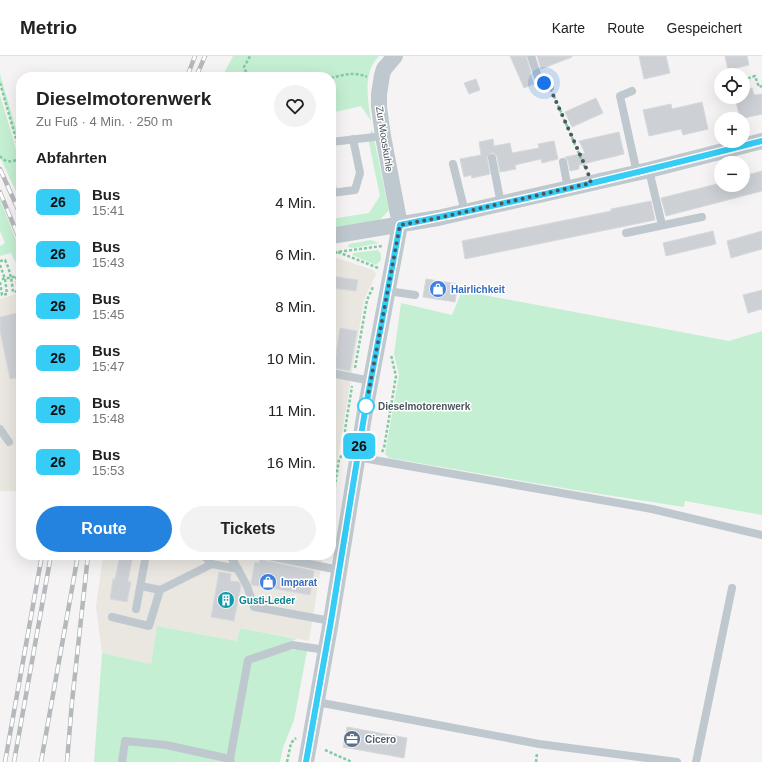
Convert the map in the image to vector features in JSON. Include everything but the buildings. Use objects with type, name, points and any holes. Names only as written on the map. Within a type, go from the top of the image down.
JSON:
[{"type":"street","name":"Zur Mooskuhle","points":[[395,56],[384,69],[380,82],[379,107],[375,137],[400,225]]},
{"type":"street","points":[[336,235],[400,225],[502,204],[643,172],[762,141]]},
{"type":"street","points":[[306,762],[339,570],[352,453],[371,381],[400,225]]},
{"type":"lane","points":[[531,56],[538,77],[550,88]]},
{"type":"lane","points":[[632,90],[620,96],[643,172],[662,225]]},
{"type":"lane","points":[[336,141],[375,137]]},
{"type":"lane","points":[[336,192],[355,190],[360,173],[353,139]]},
{"type":"lane","points":[[492,158],[502,204]]},
{"type":"lane","points":[[563,162],[568,189]]},
{"type":"lane","points":[[453,164],[465,212]]},
{"type":"lane","points":[[626,233],[702,217]]},
{"type":"lane","points":[[388,291],[415,295]]},
{"type":"lane","points":[[336,374],[371,381]]},
{"type":"lane","points":[[0,429],[9,442]]},
{"type":"lane","points":[[352,453],[652,509],[762,535]]},
{"type":"lane","points":[[136,609],[145,560]]},
{"type":"lane","points":[[208,560],[212,564],[238,569]]},
{"type":"lane","points":[[233,560],[247,586],[254,607],[331,621]]},
{"type":"lane","points":[[289,560],[339,570]]},
{"type":"lane","points":[[141,586],[160,590],[212,564]]},
{"type":"lane","points":[[696,762],[732,588]]},
{"type":"lane","points":[[112,618],[149,626],[160,590]]},
{"type":"lane","points":[[122,762],[125,741],[166,745],[230,761],[248,660],[292,645],[326,650]]},
{"type":"lane","points":[[317,702],[539,744],[677,762]]},
{"type":"path","points":[[246,72],[244,67],[250,56]]},
{"type":"path","points":[[336,77],[348,74],[362,74],[380,82]]},
{"type":"path","points":[[750,78],[755,76],[759,87],[762,86]]},
{"type":"path","points":[[0,83],[16,139]]},
{"type":"path","points":[[550,88],[587,170],[591,183]]},
{"type":"path","points":[[0,156],[3,160],[8,162],[16,160]]},
{"type":"path","points":[[337,252],[386,246]]},
{"type":"path","points":[[337,252],[380,269]]},
{"type":"path","points":[[0,261],[5,260],[11,277],[13,292],[16,291]]},
{"type":"path","points":[[0,265],[5,279],[7,294],[2,295],[0,281],[5,279],[11,277],[16,276]]},
{"type":"path","points":[[336,479],[339,459],[352,453]]},
{"type":"path","points":[[287,762],[291,743],[300,734]]},
{"type":"path","points":[[325,750],[352,762]]},
{"type":"shaded area","points":[[336,258],[373,270],[376,274],[364,300],[336,470]]},
{"type":"shaded area","points":[[16,294],[16,491],[0,491],[0,299]]},
{"type":"shaded area","points":[[102,560],[322,560],[309,641],[241,628],[237,641],[157,626],[151,664],[102,653],[96,607]]},
{"type":"green space","points":[[233,56],[379,56],[370,70],[368,78],[368,96],[371,121],[361,106],[336,112],[336,72],[225,72]]},
{"type":"green space","points":[[0,74],[16,129],[16,139],[0,83]]},
{"type":"green space","points":[[0,95],[16,149],[16,191],[0,157]]},
{"type":"green space","points":[[372,129],[389,210],[379,221],[336,227],[336,218],[369,213],[380,196],[368,138]]},
{"type":"green space","points":[[0,199],[16,240],[16,263],[11,253],[0,256],[0,246],[5,243],[0,231]]},
{"type":"green space","points":[[371,240],[379,243],[354,248],[348,247],[349,244]]},
{"type":"green space","points":[[378,250],[381,254],[381,260],[376,265],[352,255],[353,253]]},
{"type":"green space","points":[[462,291],[729,341],[762,331],[762,515],[685,501],[684,507],[389,458],[385,454],[399,375],[394,354],[401,303],[452,315]]},
{"type":"green space","points":[[157,626],[237,641],[240,628],[297,639],[275,647],[307,651],[294,720],[283,748],[280,762],[94,762],[102,653],[151,664]]},
{"type":"railway","points":[[189,72],[195,56]]},
{"type":"railway","points":[[198,72],[205,56]]},
{"type":"railway","points":[[0,169],[16,205]]},
{"type":"railway","points":[[0,192],[16,231]]},
{"type":"railway","points":[[5,762],[41,560]]},
{"type":"railway","points":[[14,762],[50,560]]},
{"type":"railway","points":[[41,762],[77,560]]},
{"type":"railway","points":[[67,762],[87,560]]},
{"type":"bus line","name":"26","points":[[306,762],[331,621],[365,411],[400,225],[438,218],[636,173],[762,141]]},
{"type":"place","name":"Hairlichkeit","points":[[438,289]]},
{"type":"place","name":"Dieselmotorenwerk","points":[[366,406]]},
{"type":"place","name":"Imparat","points":[[268,582]]},
{"type":"place","name":"Gusti-Leder","points":[[226,600]]},
{"type":"place","name":"Cicero","points":[[352,739]]},
{"type":"route","points":[[366,406],[400,225],[438,218],[591,183],[587,170],[550,88],[544,83]]}]
